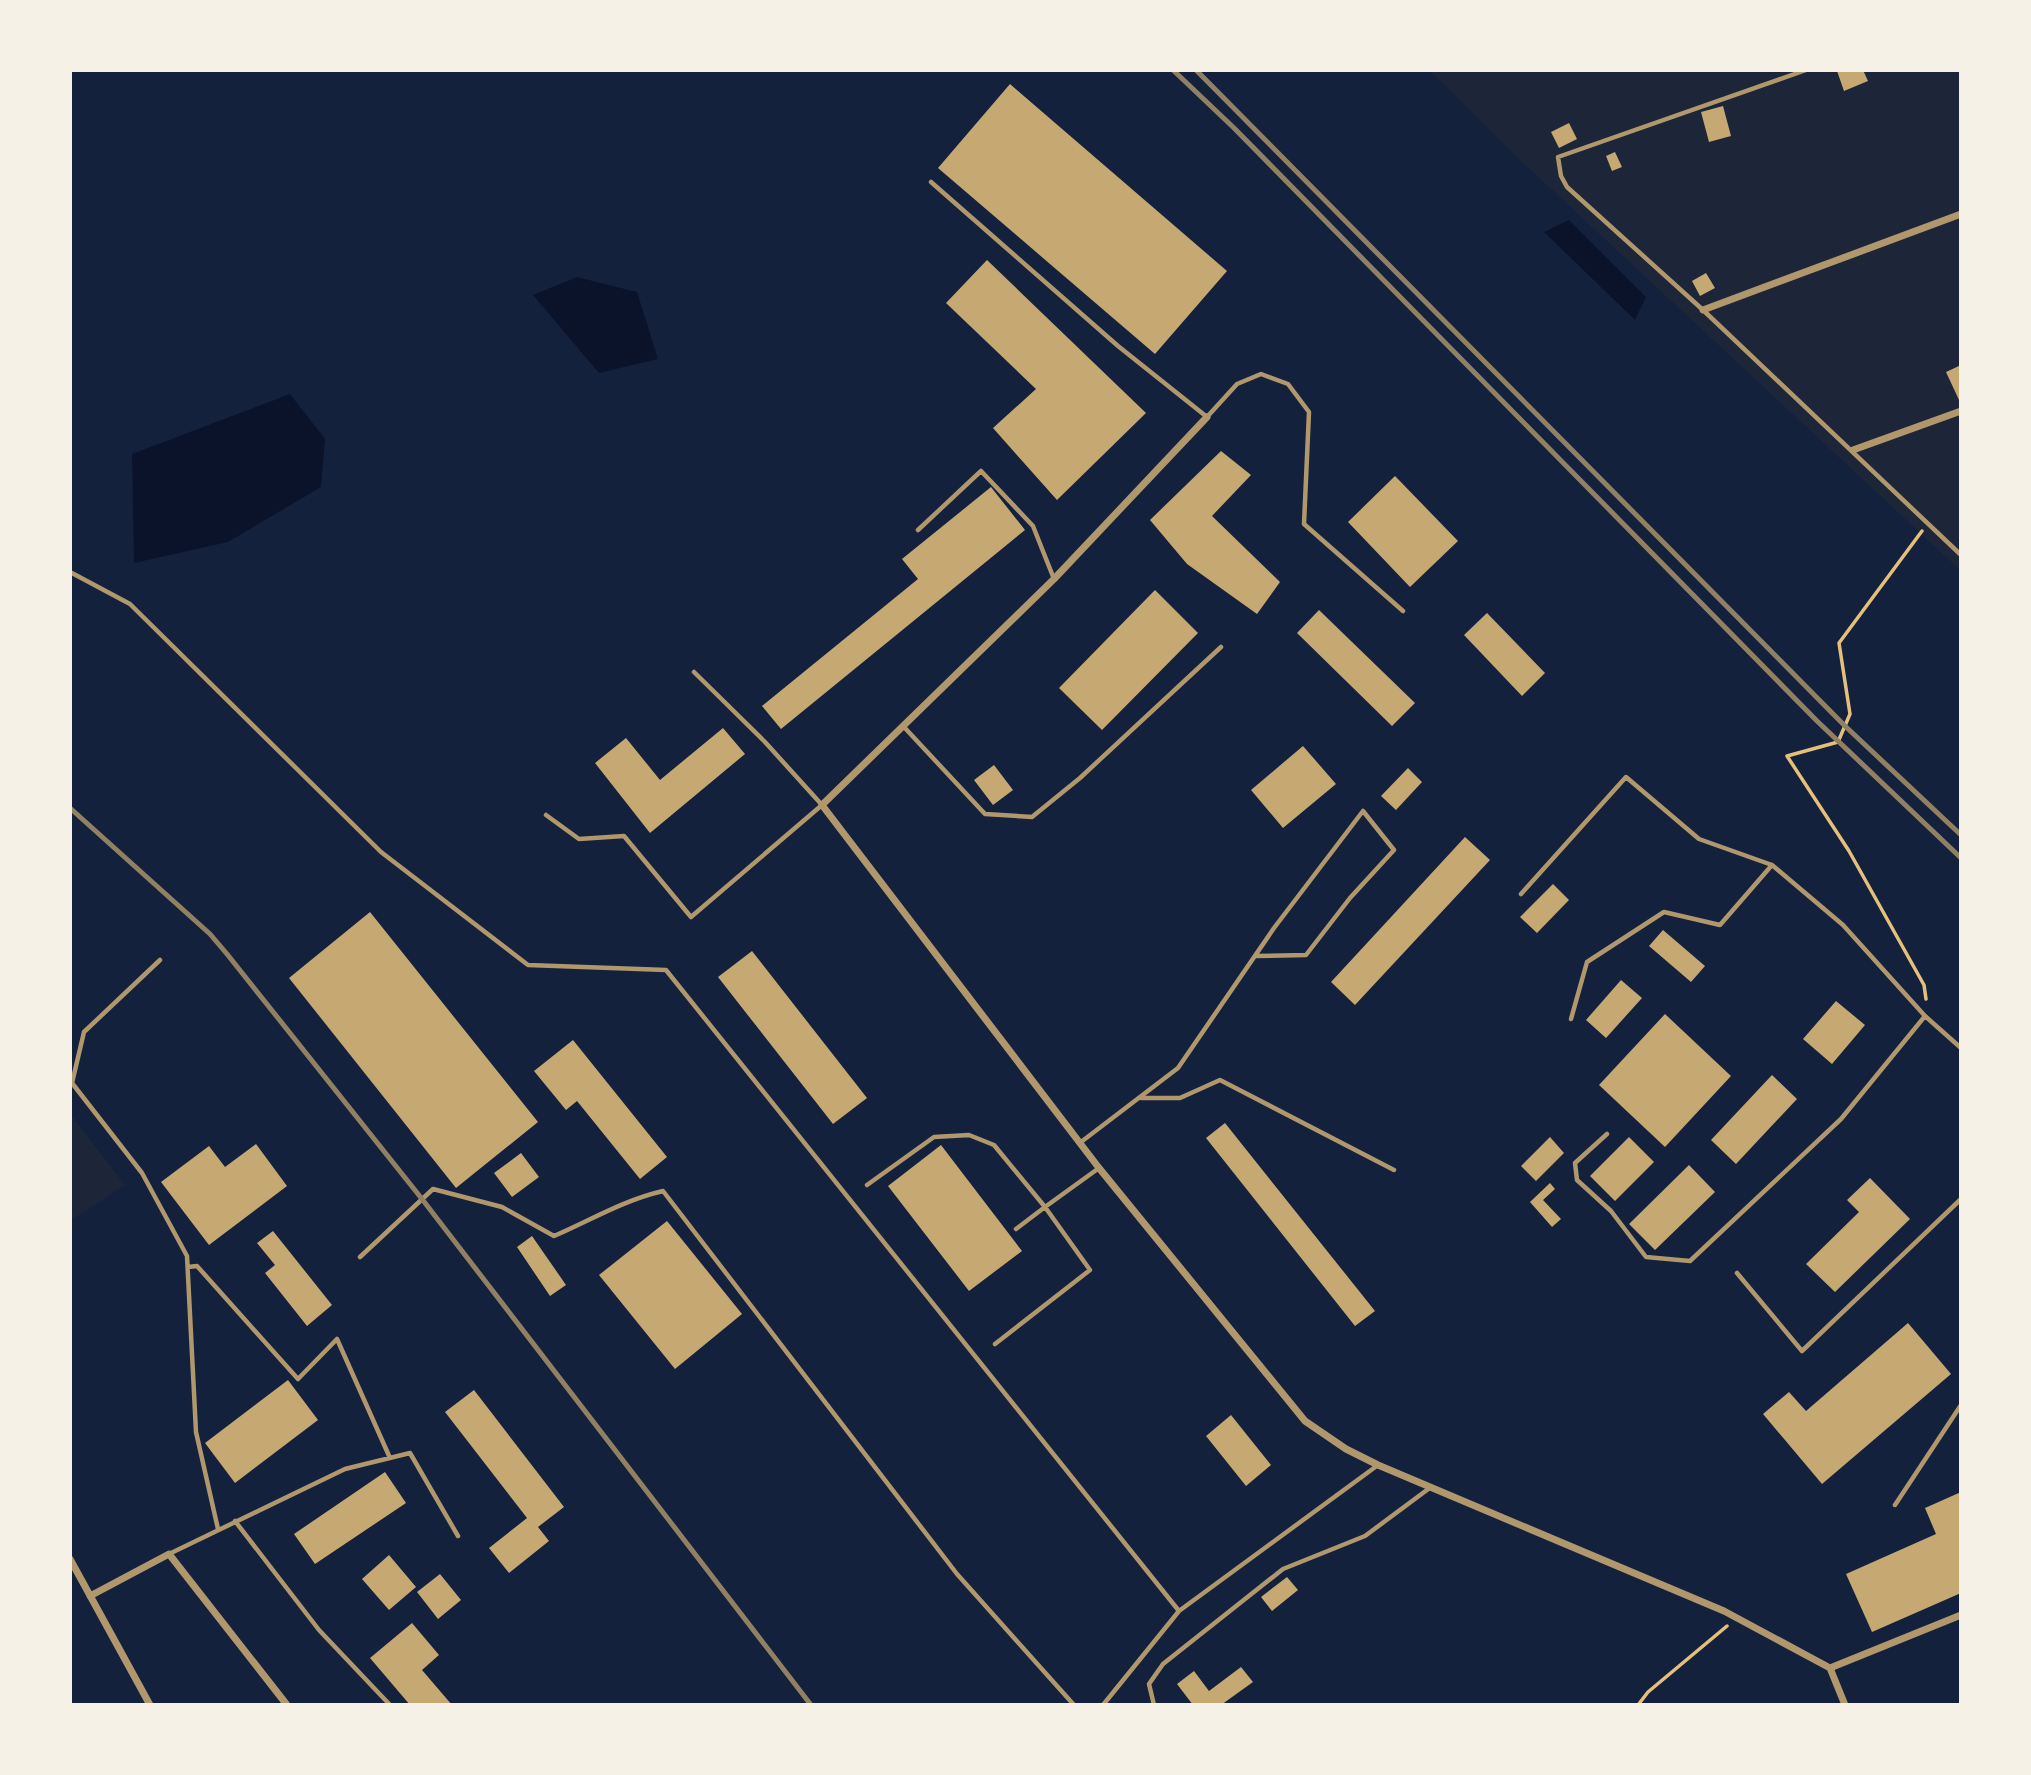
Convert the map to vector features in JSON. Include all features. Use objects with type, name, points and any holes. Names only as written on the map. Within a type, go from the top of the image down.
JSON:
[{"type":"street","points":[[1703,310],[1961,214]]},
{"type":"street","points":[[1853,450],[1961,411]]},
{"type":"street","points":[[1207,417],[1054,579],[821,805],[1082,1142],[1098,1168],[1305,1422],[1346,1450],[1378,1465],[1736,1618],[1830,1668],[1845,1705]]},
{"type":"street","points":[[90,1596],[169,1554],[287,1705]]},
{"type":"street","points":[[70,1559],[150,1705]]},
{"type":"street","points":[[1830,1668],[1961,1615]]},
{"type":"lane","points":[[1806,70],[1558,157],[1561,176],[1567,187],[1853,450],[1961,555]]},
{"type":"lane","points":[[931,181],[1118,346],[1207,417],[1237,384],[1261,374],[1288,384],[1309,412],[1304,524],[1403,611]]},
{"type":"lane","points":[[918,530],[981,471],[1033,526],[1054,579]]},
{"type":"lane","points":[[70,572],[130,604],[381,852],[528,965],[666,970],[1179,1611]]},
{"type":"lane","points":[[904,727],[985,814],[1032,817],[1080,778],[1221,647]]},
{"type":"lane","points":[[546,815],[579,839],[624,836],[691,917],[821,805],[768,745],[694,672]]},
{"type":"lane","points":[[1521,894],[1626,777],[1699,839],[1772,865],[1843,925],[1925,1016],[1961,1048]]},
{"type":"lane","points":[[1082,1142],[1178,1068],[1274,928],[1363,811],[1394,850],[1350,898],[1306,956],[1255,956]]},
{"type":"lane","points":[[1571,1019],[1587,962],[1664,912],[1720,925],[1772,865]]},
{"type":"lane","points":[[160,960],[84,1032],[72,1083],[142,1173],[187,1256],[196,1432],[218,1529]]},
{"type":"lane","points":[[1607,1134],[1575,1163],[1577,1180],[1611,1211],[1646,1258],[1690,1261],[1841,1119],[1925,1016]]},
{"type":"lane","points":[[1140,1098],[1180,1098],[1220,1080],[1394,1170]]},
{"type":"lane","points":[[867,1185],[934,1137],[969,1135],[994,1145],[1045,1207],[1090,1270],[995,1344]]},
{"type":"lane","points":[[1016,1229],[1098,1168]]},
{"type":"lane","points":[[360,1257],[433,1189],[502,1207],[554,1236],[601,1216],[629,1199],[663,1191],[957,1574],[1074,1705]]},
{"type":"lane","points":[[1737,1273],[1802,1351],[1961,1199]]},
{"type":"lane","points":[[188,1267],[197,1266],[298,1379],[337,1339],[390,1458]]},
{"type":"lane","points":[[1895,1505],[1961,1405]]},
{"type":"lane","points":[[169,1554],[345,1469],[410,1453],[458,1536]]},
{"type":"lane","points":[[1103,1705],[1179,1611],[1378,1465]]},
{"type":"lane","points":[[1154,1705],[1149,1684],[1163,1664],[1283,1569],[1365,1536],[1432,1486]]},
{"type":"lane","points":[[235,1521],[319,1630],[390,1705]]},
{"type":"path","points":[[1925,1016],[1927,1011],[1924,985],[1849,851],[1787,756],[1838,741],[1850,714],[1839,643],[1927,523]]},
{"type":"path","points":[[1638,1705],[1648,1692],[1736,1618]]},
{"type":"shaded area","points":[[1429,70],[1961,70],[1961,571],[1521,161]]},
{"type":"shaded area","points":[[1569,220],[1646,297],[1635,320],[1544,232]]},
{"type":"shaded area","points":[[577,277],[637,292],[658,359],[599,373],[533,295]]},
{"type":"shaded area","points":[[290,394],[325,439],[321,487],[228,542],[134,563],[132,454]]},
{"type":"shaded area","points":[[70,1114],[125,1185],[70,1221]]},
{"type":"building","points":[[1863,70],[1868,81],[1844,91],[1837,71]]},
{"type":"building","points":[[1010,84],[1227,271],[1155,354],[938,168]]},
{"type":"building","points":[[1723,106],[1731,136],[1709,142],[1701,112]]},
{"type":"building","points":[[1569,123],[1577,139],[1559,148],[1551,132]]},
{"type":"building","points":[[1615,152],[1622,167],[1612,171],[1606,156]]},
{"type":"building","points":[[987,260],[1146,413],[1057,500],[993,428],[1036,389],[946,303]]},
{"type":"building","points":[[1706,273],[1715,288],[1700,296],[1692,281]]},
{"type":"building","points":[[1961,365],[1961,399],[1959,400],[1946,372]]},
{"type":"building","points":[[1221,451],[1251,475],[1212,516],[1280,582],[1257,614],[1187,564],[1150,520]]},
{"type":"building","points":[[1395,476],[1458,541],[1410,587],[1348,522]]},
{"type":"building","points":[[991,487],[1025,530],[781,729],[762,706],[918,579],[902,559]]},
{"type":"building","points":[[1155,590],[1198,633],[1102,730],[1059,688]]},
{"type":"building","points":[[1319,610],[1415,703],[1392,726],[1297,633]]},
{"type":"building","points":[[1487,613],[1545,673],[1522,696],[1464,635]]},
{"type":"building","points":[[723,728],[745,754],[650,833],[595,763],[626,738],[660,780]]},
{"type":"building","points":[[1303,746],[1336,784],[1283,828],[1251,790]]},
{"type":"building","points":[[994,765],[1013,790],[993,805],[974,780]]},
{"type":"building","points":[[1408,768],[1422,782],[1396,810],[1381,796]]},
{"type":"building","points":[[1465,837],[1490,860],[1355,1005],[1331,982]]},
{"type":"building","points":[[1553,884],[1569,900],[1537,933],[1520,917]]},
{"type":"building","points":[[370,912],[538,1122],[456,1188],[289,978]]},
{"type":"building","points":[[1663,930],[1705,966],[1691,982],[1649,946]]},
{"type":"building","points":[[752,951],[867,1098],[833,1124],[718,977]]},
{"type":"building","points":[[1621,980],[1642,998],[1606,1038],[1586,1020]]},
{"type":"building","points":[[1836,1001],[1865,1025],[1832,1064],[1803,1039]]},
{"type":"building","points":[[1665,1014],[1731,1076],[1665,1147],[1599,1085]]},
{"type":"building","points":[[573,1040],[667,1157],[640,1179],[577,1101],[566,1110],[534,1071]]},
{"type":"building","points":[[1772,1075],[1797,1099],[1736,1164],[1711,1140]]},
{"type":"building","points":[[1225,1123],[1375,1311],[1355,1326],[1206,1138]]},
{"type":"building","points":[[1550,1137],[1564,1153],[1536,1181],[1521,1166]]},
{"type":"building","points":[[1629,1137],[1654,1162],[1615,1201],[1590,1176]]},
{"type":"building","points":[[256,1144],[287,1186],[209,1245],[161,1182],[209,1146],[225,1167]]},
{"type":"building","points":[[941,1145],[1022,1251],[969,1291],[888,1186]]},
{"type":"building","points":[[521,1153],[539,1177],[512,1197],[494,1173]]},
{"type":"building","points":[[1689,1165],[1715,1192],[1655,1250],[1629,1224]]},
{"type":"building","points":[[1870,1178],[1910,1219],[1835,1292],[1806,1264],[1859,1212],[1847,1200]]},
{"type":"building","points":[[1550,1183],[1555,1189],[1543,1200],[1561,1219],[1552,1227],[1530,1202]]},
{"type":"building","points":[[667,1221],[742,1314],[675,1369],[599,1275]]},
{"type":"building","points":[[273,1231],[332,1305],[307,1326],[265,1273],[275,1265],[257,1243]]},
{"type":"building","points":[[532,1236],[566,1285],[550,1296],[517,1247]]},
{"type":"building","points":[[1908,1323],[1951,1374],[1822,1484],[1763,1414],[1789,1392],[1806,1411]]},
{"type":"building","points":[[288,1380],[318,1420],[235,1483],[205,1443]]},
{"type":"building","points":[[474,1390],[564,1507],[538,1527],[549,1541],[509,1573],[489,1548],[527,1518],[445,1412]]},
{"type":"building","points":[[1231,1415],[1271,1465],[1246,1486],[1206,1436]]},
{"type":"building","points":[[385,1472],[406,1503],[315,1564],[294,1534]]},
{"type":"building","points":[[1961,1492],[1961,1593],[1872,1632],[1846,1574],[1936,1534],[1925,1508]]},
{"type":"building","points":[[389,1555],[416,1587],[389,1610],[362,1579]]},
{"type":"building","points":[[440,1574],[461,1600],[438,1619],[417,1592]]},
{"type":"building","points":[[1287,1577],[1298,1590],[1272,1611],[1261,1597]]},
{"type":"building","points":[[412,1623],[439,1655],[422,1670],[452,1705],[410,1705],[370,1658]]},
{"type":"building","points":[[1241,1667],[1253,1682],[1221,1705],[1193,1705],[1177,1684],[1194,1671],[1209,1691]]},
{"type":"railway","points":[[1173,70],[1234,128],[1817,721],[1961,858]]},
{"type":"railway","points":[[1196,70],[1845,726],[1961,835]]},
{"type":"railway","points":[[70,808],[210,934],[227,954],[422,1199],[811,1705]]}]
